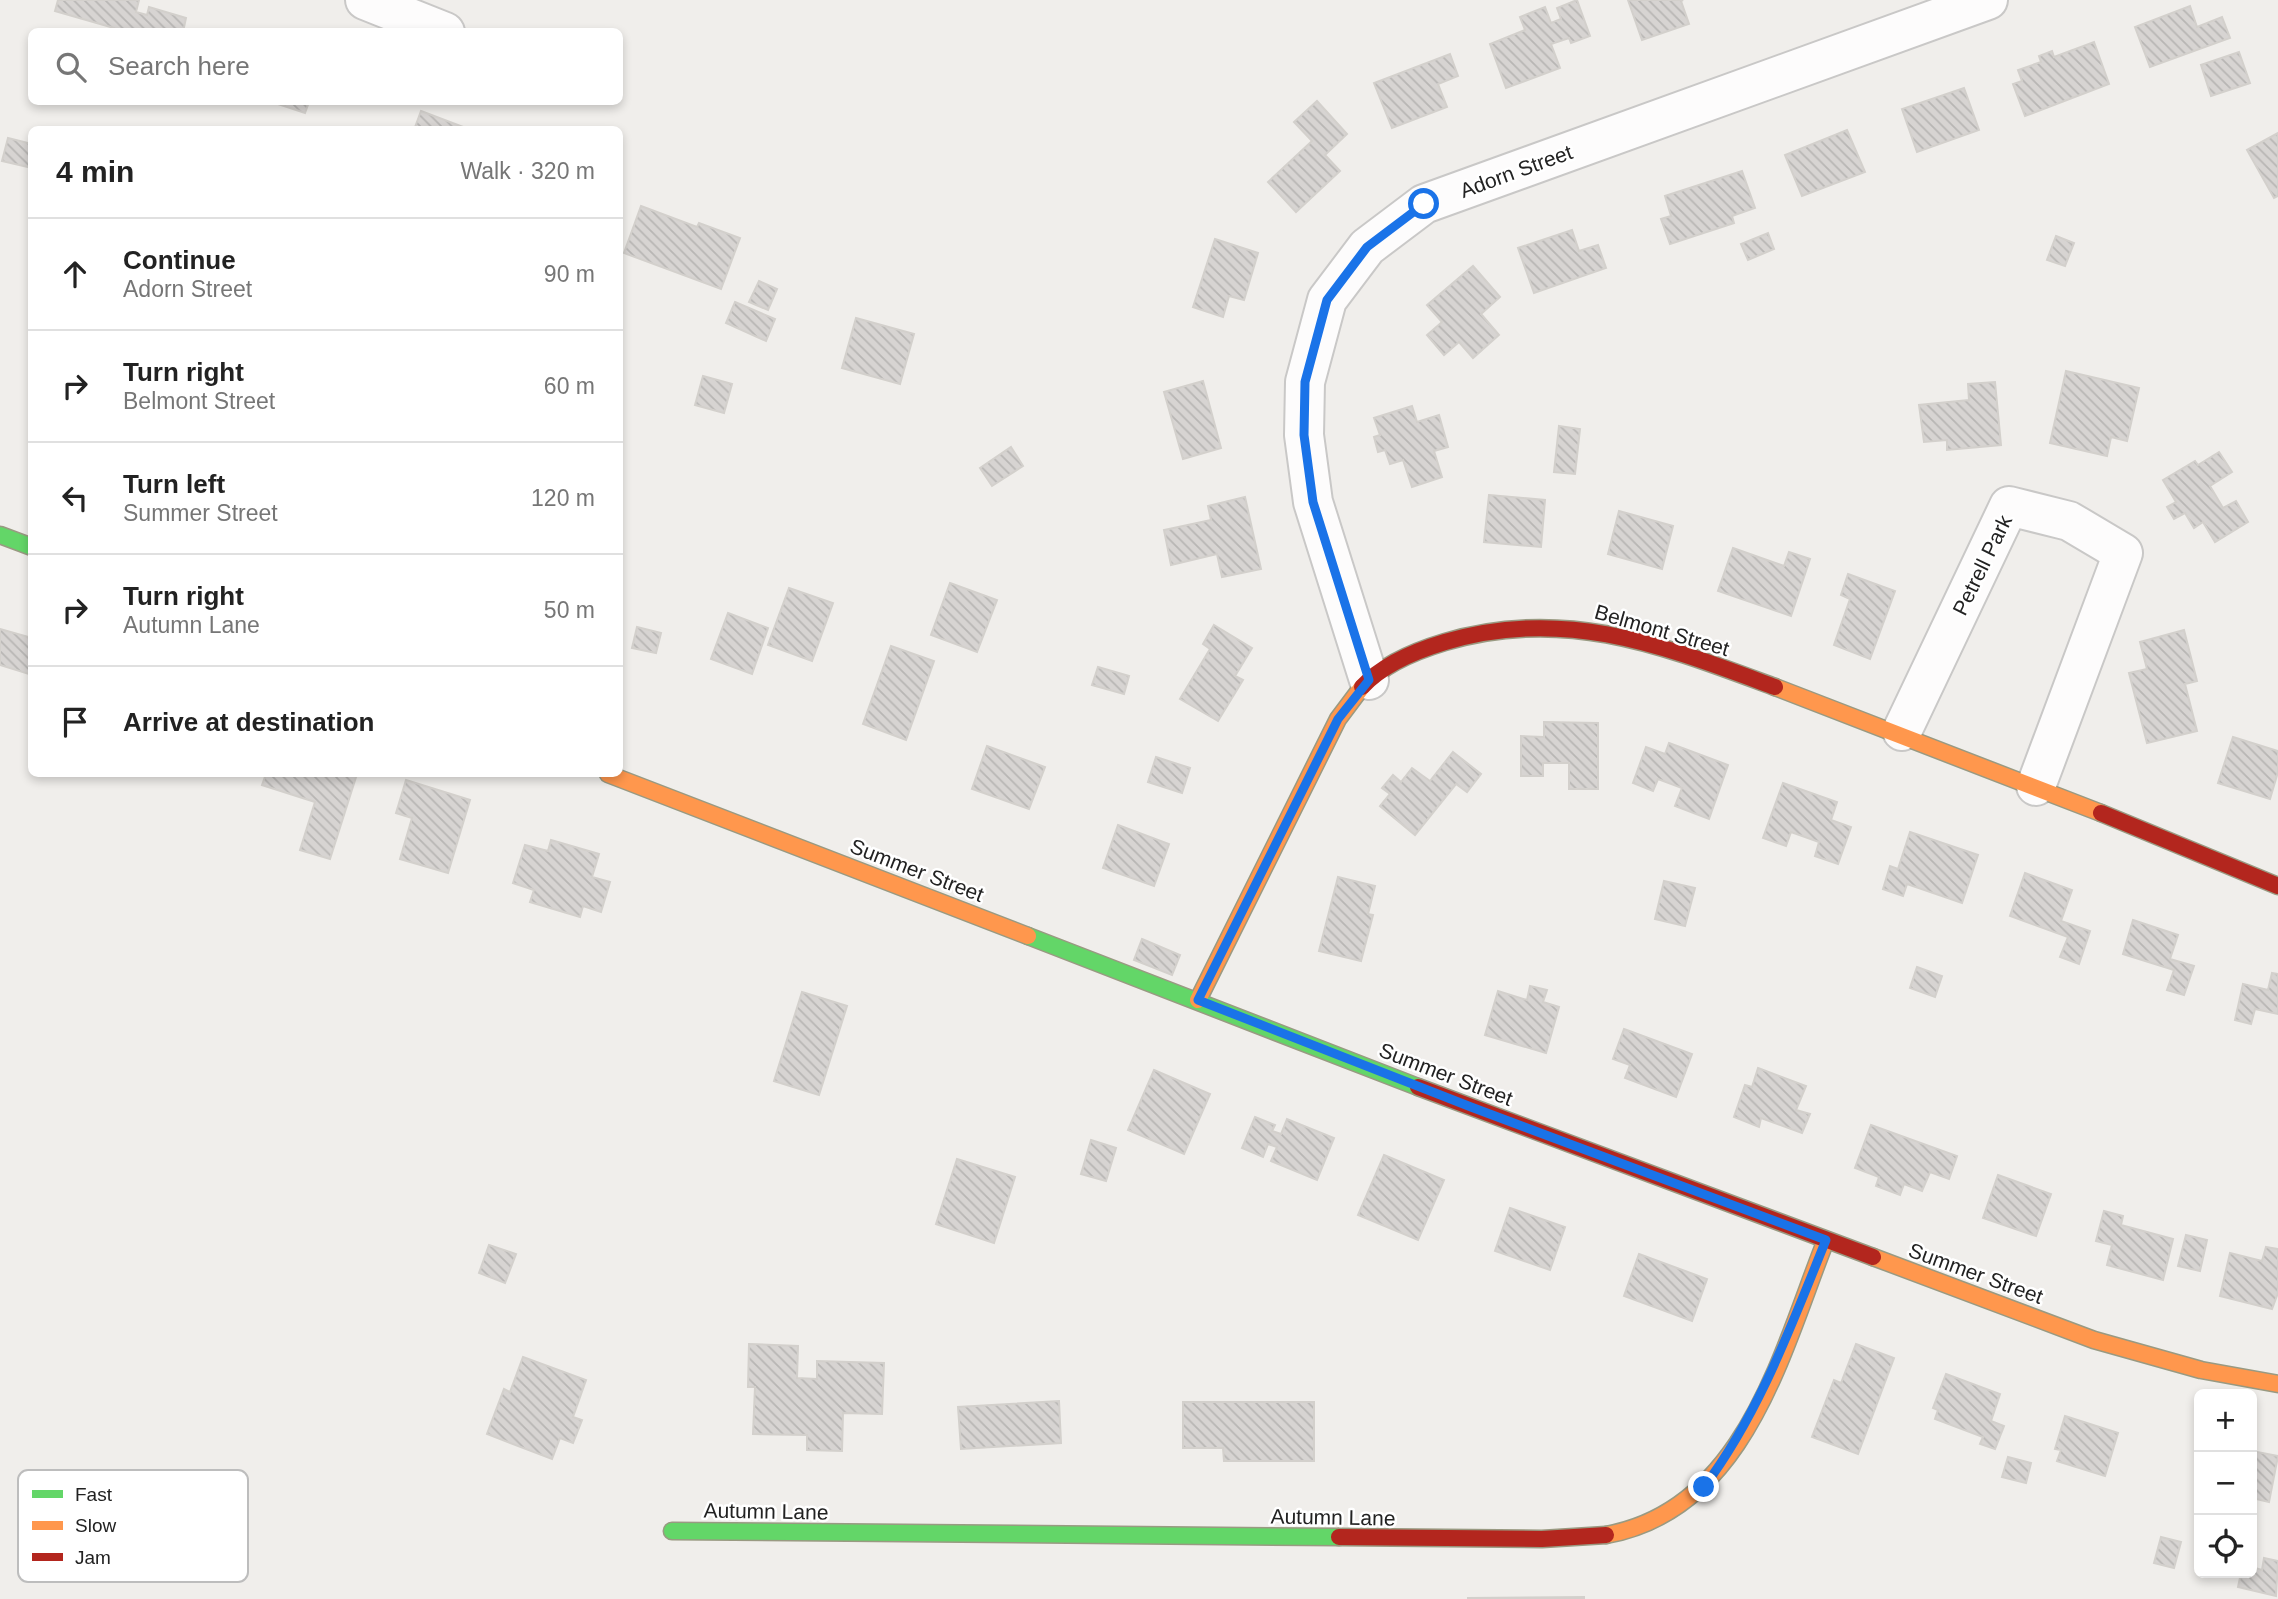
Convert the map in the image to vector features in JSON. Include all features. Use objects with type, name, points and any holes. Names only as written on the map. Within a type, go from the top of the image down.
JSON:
[{"type":"street","points":[[365,0],[435,28]]},
{"type":"street","name":"Adorn Street","points":[[1369,680],[1313,502],[1304,435],[1305,382],[1327,300],[1367,247],[1424,204],[1988,0]]},
{"type":"street","name":"Petrell Park","points":[[1902,732],[2009,506],[2069,521],[2123,554],[2036,786]]},
{"type":"street","points":[[0,535],[28,546]]},
{"type":"street","name":"Belmont Street","points":[[1198,1000],[1338,719],[1369,680],[1398,661],[1427,649],[1493,632],[1547,626],[1598,631],[1665,649],[1902,732],[2278,886]]},
{"type":"street","name":"Summer Street","points":[[616,777],[1471,1107],[2094,1340],[2201,1370],[2278,1384]]},
{"type":"street","name":"Autumn Lane","points":[[672,1531],[1508,1539],[1600,1536],[1640,1526],[1671,1511],[1704,1487],[1735,1446],[1770,1377],[1826,1240]]},
{"type":"building","points":[[58,0],[139,0],[136,12],[147,15],[149,7],[186,18],[184,28],[114,28],[55,11]]},
{"type":"building","points":[[1577,0],[1590,36],[1571,43],[1569,38],[1551,44],[1560,68],[1506,88],[1490,44],[1525,30],[1520,17],[1545,7],[1551,23],[1561,19],[1557,8]]},
{"type":"building","points":[[1628,0],[1683,0],[1681,1],[1689,24],[1642,40]]},
{"type":"building","points":[[2190,6],[2197,27],[2222,17],[2230,38],[2150,67],[2135,27]]},
{"type":"building","points":[[2094,42],[2109,84],[2025,116],[2013,84],[2022,81],[2018,70],[2041,62],[2039,56],[2052,51],[2054,57]]},
{"type":"building","points":[[2239,52],[2250,83],[2211,96],[2201,65]]},
{"type":"building","points":[[1450,54],[1458,76],[1438,84],[1447,107],[1392,128],[1374,83]]},
{"type":"building","points":[[1964,88],[1979,130],[1917,152],[1902,109]]},
{"type":"building","points":[[1317,101],[1347,134],[1325,155],[1340,171],[1296,212],[1268,182],[1312,141],[1294,122]]},
{"type":"building","points":[[281,105],[308,105],[305,113]]},
{"type":"building","points":[[421,111],[460,126],[415,126]]},
{"type":"building","points":[[1847,130],[1865,172],[1802,196],[1785,155]]},
{"type":"building","points":[[2278,133],[2278,196],[2274,198],[2247,150]]},
{"type":"building","points":[[8,138],[28,143],[28,167],[2,161]]},
{"type":"building","points":[[1742,171],[1755,208],[1732,216],[1734,223],[1670,244],[1661,219],[1671,216],[1665,196]]},
{"type":"building","points":[[641,206],[697,227],[699,223],[740,238],[721,289],[624,253]]},
{"type":"building","points":[[1572,230],[1579,251],[1598,245],[1606,268],[1534,293],[1518,248]]},
{"type":"building","points":[[1768,233],[1774,249],[1748,260],[1741,244]]},
{"type":"building","points":[[2056,236],[2074,243],[2065,266],[2047,260]]},
{"type":"building","points":[[1215,239],[1258,253],[1244,300],[1229,296],[1223,317],[1193,307]]},
{"type":"building","points":[[1473,266],[1500,297],[1481,314],[1499,335],[1473,358],[1459,342],[1444,355],[1427,335],[1442,322],[1427,305]]},
{"type":"building","points":[[759,281],[777,289],[768,310],[749,302]]},
{"type":"building","points":[[735,302],[775,319],[766,341],[726,323]]},
{"type":"building","points":[[856,318],[914,334],[900,384],[842,368]]},
{"type":"building","points":[[2066,371],[2139,388],[2127,441],[2111,437],[2107,456],[2050,443]]},
{"type":"building","points":[[703,376],[732,384],[724,413],[695,405]]},
{"type":"building","points":[[1203,381],[1221,448],[1183,459],[1164,392]]},
{"type":"building","points":[[1995,382],[2001,445],[1947,450],[1947,440],[1924,442],[1919,405],[1969,400],[1968,384]]},
{"type":"building","points":[[1412,406],[1417,422],[1439,415],[1448,447],[1434,451],[1442,477],[1412,487],[1403,460],[1390,464],[1385,450],[1378,452],[1374,437],[1380,435],[1374,418]]},
{"type":"building","points":[[1559,426],[1580,429],[1575,474],[1554,472]]},
{"type":"building","points":[[1011,447],[1023,466],[992,486],[980,468]]},
{"type":"building","points":[[2219,452],[2232,472],[2210,486],[2223,508],[2236,501],[2248,522],[2215,542],[2203,522],[2194,528],[2185,513],[2174,519],[2167,507],[2176,502],[2163,480],[2195,461],[2198,465]]},
{"type":"building","points":[[1489,495],[1545,500],[1541,547],[1484,542]]},
{"type":"building","points":[[1245,497],[1261,569],[1222,577],[1217,554],[1171,565],[1164,530],[1211,520],[1208,506]]},
{"type":"building","points":[[1619,511],[1673,526],[1662,569],[1608,554]]},
{"type":"building","points":[[1733,548],[1784,566],[1789,552],[1810,559],[1791,616],[1718,591]]},
{"type":"building","points":[[1848,574],[1895,591],[1870,659],[1834,645],[1850,599],[1841,595]]},
{"type":"building","points":[[950,583],[997,600],[977,652],[931,635]]},
{"type":"building","points":[[789,588],[833,603],[812,661],[768,645]]},
{"type":"building","points":[[728,613],[768,628],[752,674],[711,659]]},
{"type":"building","points":[[1214,625],[1252,648],[1235,676],[1243,680],[1218,721],[1180,699],[1210,649],[1203,644]]},
{"type":"building","points":[[637,627],[661,633],[656,653],[632,648]]},
{"type":"building","points":[[0,629],[28,637],[28,674],[0,665]]},
{"type":"building","points":[[2184,630],[2197,681],[2185,684],[2197,731],[2147,743],[2129,673],[2147,669],[2140,642]]},
{"type":"building","points":[[891,646],[934,661],[906,740],[863,724]]},
{"type":"building","points":[[1098,667],[1129,676],[1124,694],[1092,685]]},
{"type":"building","points":[[1544,722],[1598,723],[1598,789],[1569,789],[1569,763],[1543,763],[1543,776],[1521,776],[1521,736],[1544,737]]},
{"type":"building","points":[[2233,737],[2278,751],[2278,772],[2270,799],[2218,783]]},
{"type":"building","points":[[1669,743],[1728,765],[1709,819],[1675,806],[1682,788],[1658,779],[1653,791],[1633,783],[1646,747],[1665,754]]},
{"type":"building","points":[[987,746],[1045,767],[1029,809],[972,789]]},
{"type":"building","points":[[1453,752],[1481,774],[1467,792],[1456,784],[1415,835],[1380,806],[1390,794],[1382,788],[1393,775],[1401,782],[1412,768],[1430,781]]},
{"type":"building","points":[[1156,757],[1190,768],[1182,793],[1148,782]]},
{"type":"building","points":[[265,777],[356,777],[330,859],[300,850],[315,802],[262,785]]},
{"type":"building","points":[[406,780],[470,800],[448,873],[400,859],[412,818],[396,813]]},
{"type":"building","points":[[1783,783],[1837,802],[1831,820],[1851,827],[1838,864],[1815,856],[1819,842],[1791,832],[1786,846],[1763,838]]},
{"type":"building","points":[[1118,825],[1169,844],[1154,886],[1103,868]]},
{"type":"building","points":[[1910,832],[1978,855],[1962,903],[1907,884],[1903,896],[1883,889],[1890,866],[1898,869]]},
{"type":"building","points":[[551,840],[599,854],[592,877],[610,882],[601,912],[583,906],[580,917],[530,902],[534,890],[513,883],[525,845],[548,851]]},
{"type":"building","points":[[2025,873],[2072,890],[2061,921],[2090,931],[2079,964],[2060,957],[2068,937],[2010,916]]},
{"type":"building","points":[[1338,877],[1375,886],[1368,914],[1373,915],[1361,961],[1319,951]]},
{"type":"building","points":[[1664,881],[1695,888],[1685,926],[1655,919]]},
{"type":"building","points":[[2133,920],[2178,935],[2170,959],[2194,966],[2184,995],[2167,990],[2174,970],[2123,954]]},
{"type":"building","points":[[1142,939],[1180,955],[1172,975],[1134,960]]},
{"type":"building","points":[[1917,967],[1942,976],[1935,997],[1910,988]]},
{"type":"building","points":[[2272,973],[2278,974],[2278,1014],[2255,1009],[2251,1024],[2235,1020],[2243,984],[2268,990]]},
{"type":"building","points":[[1530,986],[1547,990],[1543,1002],[1559,1007],[1546,1053],[1485,1035],[1498,991],[1527,1000]]},
{"type":"building","points":[[802,992],[847,1006],[819,1095],[774,1081]]},
{"type":"building","points":[[1624,1029],[1692,1054],[1676,1097],[1625,1078],[1630,1065],[1613,1059]]},
{"type":"building","points":[[1758,1068],[1806,1086],[1796,1110],[1810,1114],[1802,1133],[1761,1118],[1759,1127],[1734,1117],[1745,1085],[1752,1087]]},
{"type":"building","points":[[1154,1070],[1210,1094],[1184,1154],[1128,1130]]},
{"type":"building","points":[[1255,1117],[1275,1125],[1272,1131],[1281,1134],[1287,1119],[1334,1138],[1317,1180],[1271,1161],[1277,1147],[1268,1144],[1263,1157],[1242,1148]]},
{"type":"building","points":[[1871,1125],[1957,1156],[1949,1179],[1930,1172],[1922,1191],[1904,1184],[1900,1195],[1876,1186],[1879,1177],[1855,1168]]},
{"type":"building","points":[[1091,1140],[1116,1148],[1106,1181],[1081,1174]]},
{"type":"building","points":[[1384,1155],[1444,1180],[1418,1240],[1358,1215]]},
{"type":"building","points":[[957,1159],[1015,1177],[994,1243],[936,1224]]},
{"type":"building","points":[[1998,1175],[2051,1194],[2036,1236],[1983,1218]]},
{"type":"building","points":[[1510,1208],[1565,1227],[1550,1270],[1495,1251]]},
{"type":"building","points":[[2104,1211],[2123,1216],[2121,1225],[2173,1239],[2163,1280],[2107,1265],[2112,1245],[2096,1241]]},
{"type":"building","points":[[2186,1235],[2207,1240],[2200,1271],[2178,1266]]},
{"type":"building","points":[[489,1245],[516,1254],[505,1283],[479,1273]]},
{"type":"building","points":[[2266,1247],[2278,1249],[2278,1293],[2272,1309],[2220,1296],[2230,1253],[2262,1261]]},
{"type":"building","points":[[1639,1254],[1707,1279],[1692,1321],[1624,1296]]},
{"type":"building","points":[[749,1344],[798,1346],[797,1378],[817,1379],[817,1361],[884,1363],[882,1414],[843,1413],[842,1451],[807,1450],[807,1435],[753,1434],[755,1387],[748,1387]]},
{"type":"building","points":[[1856,1344],[1894,1358],[1858,1454],[1812,1437],[1834,1380],[1841,1383]]},
{"type":"building","points":[[523,1357],[586,1380],[573,1417],[582,1420],[573,1443],[560,1438],[552,1459],[487,1434],[504,1389],[510,1392]]},
{"type":"building","points":[[1946,1374],[2000,1394],[1991,1421],[2004,1426],[1995,1449],[1980,1444],[1983,1437],[1935,1419],[1938,1410],[1933,1408]]},
{"type":"building","points":[[1059,1401],[1061,1443],[961,1449],[958,1407]]},
{"type":"building","points":[[1183,1402],[1314,1402],[1314,1461],[1224,1461],[1223,1448],[1183,1448]]},
{"type":"building","points":[[2065,1416],[2118,1433],[2105,1476],[2057,1461],[2061,1450],[2055,1449]]},
{"type":"building","points":[[2257,1452],[2278,1456],[2269,1502],[2257,1499]]},
{"type":"building","points":[[2008,1457],[2031,1463],[2026,1483],[2002,1477]]},
{"type":"building","points":[[2161,1537],[2181,1542],[2174,1568],[2154,1563]]},
{"type":"building","points":[[2264,1558],[2278,1561],[2276,1596],[2238,1587],[2240,1578],[2257,1578],[2257,1568],[2262,1570]]},
{"type":"building","points":[[1584,1597],[1584,1599],[1467,1598]]},
{"type":"traffic: fast","points":[[0,535],[28,546]]},
{"type":"traffic: fast","points":[[1028,936],[1418,1087]]},
{"type":"traffic: fast","points":[[672,1531],[1339,1537]]},
{"type":"traffic: slow","points":[[1198,1000],[1338,719],[1362,687]]},
{"type":"traffic: slow","points":[[1775,687],[2101,813]]},
{"type":"traffic: slow","points":[[616,777],[1028,936]]},
{"type":"traffic: slow","points":[[1606,1535],[1654,1520],[1693,1494],[1725,1460],[1751,1420],[1773,1376],[1826,1240]]},
{"type":"traffic: slow","points":[[1873,1257],[2094,1340],[2201,1370],[2278,1384]]},
{"type":"traffic: jam","points":[[1362,687],[1390,665],[1445,642],[1489,632],[1532,628],[1573,630],[1653,645],[1775,687]]},
{"type":"traffic: jam","points":[[2101,813],[2278,886]]},
{"type":"traffic: jam","points":[[1418,1087],[1873,1257]]},
{"type":"traffic: jam","points":[[1339,1537],[1542,1539],[1606,1535]]},
{"type":"route","points":[[1424,204],[1367,247],[1327,300],[1305,382],[1304,435],[1313,502],[1369,680],[1338,719],[1198,1000],[1471,1107],[1826,1240],[1770,1377],[1735,1446],[1704,1487]]}]
